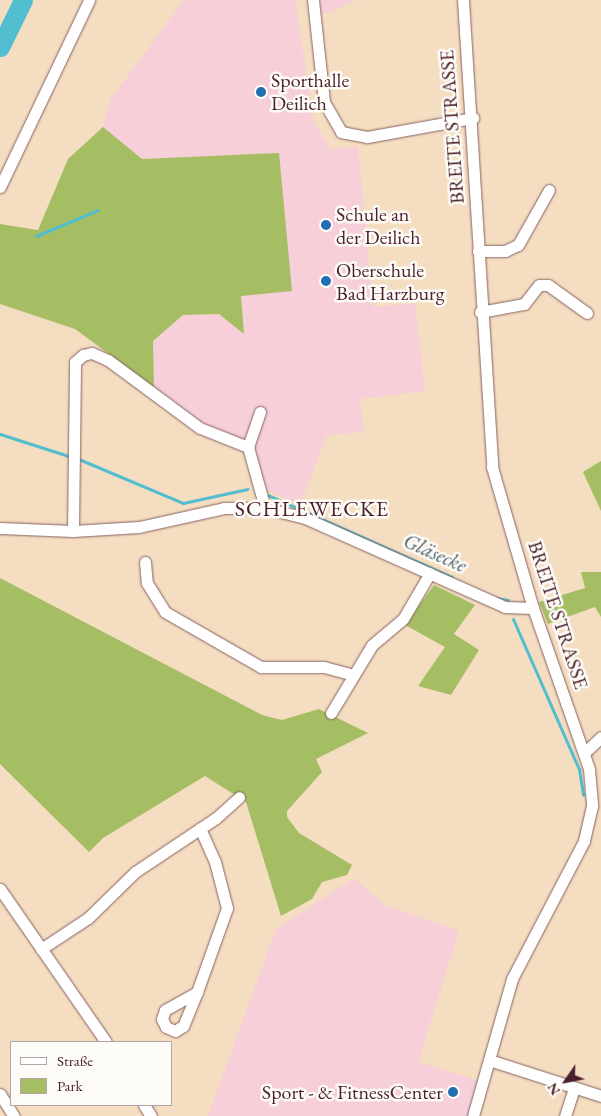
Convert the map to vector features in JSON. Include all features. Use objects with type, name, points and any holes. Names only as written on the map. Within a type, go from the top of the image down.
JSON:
[{"type":"street","points":[[0,187],[89,0]]},
{"type":"street","points":[[313,0],[324,102],[341,132],[367,137],[473,118]]},
{"type":"street","name":"BREITE STRASSE","points":[[463,0],[473,118],[480,312],[492,467],[533,608],[584,752],[591,778],[587,832],[512,979],[473,1116]]},
{"type":"street","points":[[478,251],[505,250],[518,244],[549,190]]},
{"type":"street","points":[[480,312],[524,304],[539,285],[548,285],[587,313]]},
{"type":"street","points":[[73,531],[75,362],[92,353],[108,360],[200,428],[248,447]]},
{"type":"street","points":[[260,412],[248,447],[265,508]]},
{"type":"street","points":[[0,528],[73,531],[139,527],[224,508],[265,508],[305,518],[505,607],[533,608]]},
{"type":"street","points":[[144,562],[147,583],[165,612],[261,667],[324,667],[353,675]]},
{"type":"street","points":[[331,713],[372,645],[403,618],[430,573]]},
{"type":"street","points":[[584,752],[601,737]]},
{"type":"street","points":[[41,949],[96,912],[135,872],[200,828],[239,797]]},
{"type":"street","points":[[197,992],[227,908],[200,828]]},
{"type":"street","points":[[0,889],[105,1041]]},
{"type":"street","points":[[488,1060],[601,1096]]},
{"type":"street","points":[[566,1116],[574,1088]]},
{"type":"street","points":[[0,1094],[14,1116]]},
{"type":"shaded area","name":"Schule an der Deilich","points":[[184,0],[295,0],[314,122],[331,149],[358,146],[373,307],[415,303],[425,391],[360,399],[364,432],[327,435],[300,505],[263,489],[250,447],[204,425],[154,387],[153,341],[183,315],[219,314],[244,333],[241,296],[279,153],[142,160],[103,127],[110,100]]},
{"type":"shaded area","points":[[320,0],[355,0],[323,15]]},
{"type":"shaded area","points":[[354,878],[385,905],[459,931],[418,1062],[480,1081],[468,1116],[208,1116],[276,929]]},
{"type":"green space","points":[[103,127],[142,159],[279,153],[292,291],[241,296],[244,334],[219,314],[183,315],[153,341],[154,387],[75,329],[0,304],[0,224],[38,230],[68,159]]},
{"type":"green space","points":[[601,461],[601,511],[583,472]]},
{"type":"green space","points":[[581,572],[601,572],[601,617],[595,607],[548,624],[539,602],[585,588]]},
{"type":"green space","points":[[0,578],[262,715],[282,720],[319,709],[368,733],[316,759],[322,772],[287,811],[287,817],[299,833],[352,865],[347,875],[322,882],[312,899],[281,916],[246,802],[205,776],[103,838],[89,852],[0,764]]},
{"type":"green space","points":[[434,585],[475,605],[454,634],[479,650],[451,695],[418,686],[445,647],[405,625]]},
{"type":"waterway","points":[[0,47],[23,0]]},
{"type":"waterway","points":[[36,236],[98,210]]},
{"type":"waterway","name":"Gläsecke","points":[[0,434],[81,460],[183,503],[247,489]]},
{"type":"waterway","name":"Gläsecke","points":[[268,495],[452,577]]},
{"type":"waterway","name":"Gläsecke","points":[[496,598],[508,600]]},
{"type":"waterway","name":"Gläsecke","points":[[513,619],[579,769],[583,795]]},
{"type":"place","name":"Sporthalle Deilich","points":[[261,92]]},
{"type":"place","name":"Schule an der Deilich","points":[[326,225]]},
{"type":"place","name":"Oberschule Bad Harzburg","points":[[326,281]]},
{"type":"place","name":"Sport - & FitnessCenter","points":[[453,1092]]},
{"type":"district","name":"SCHLEWECKE","points":[[312,509]]}]
